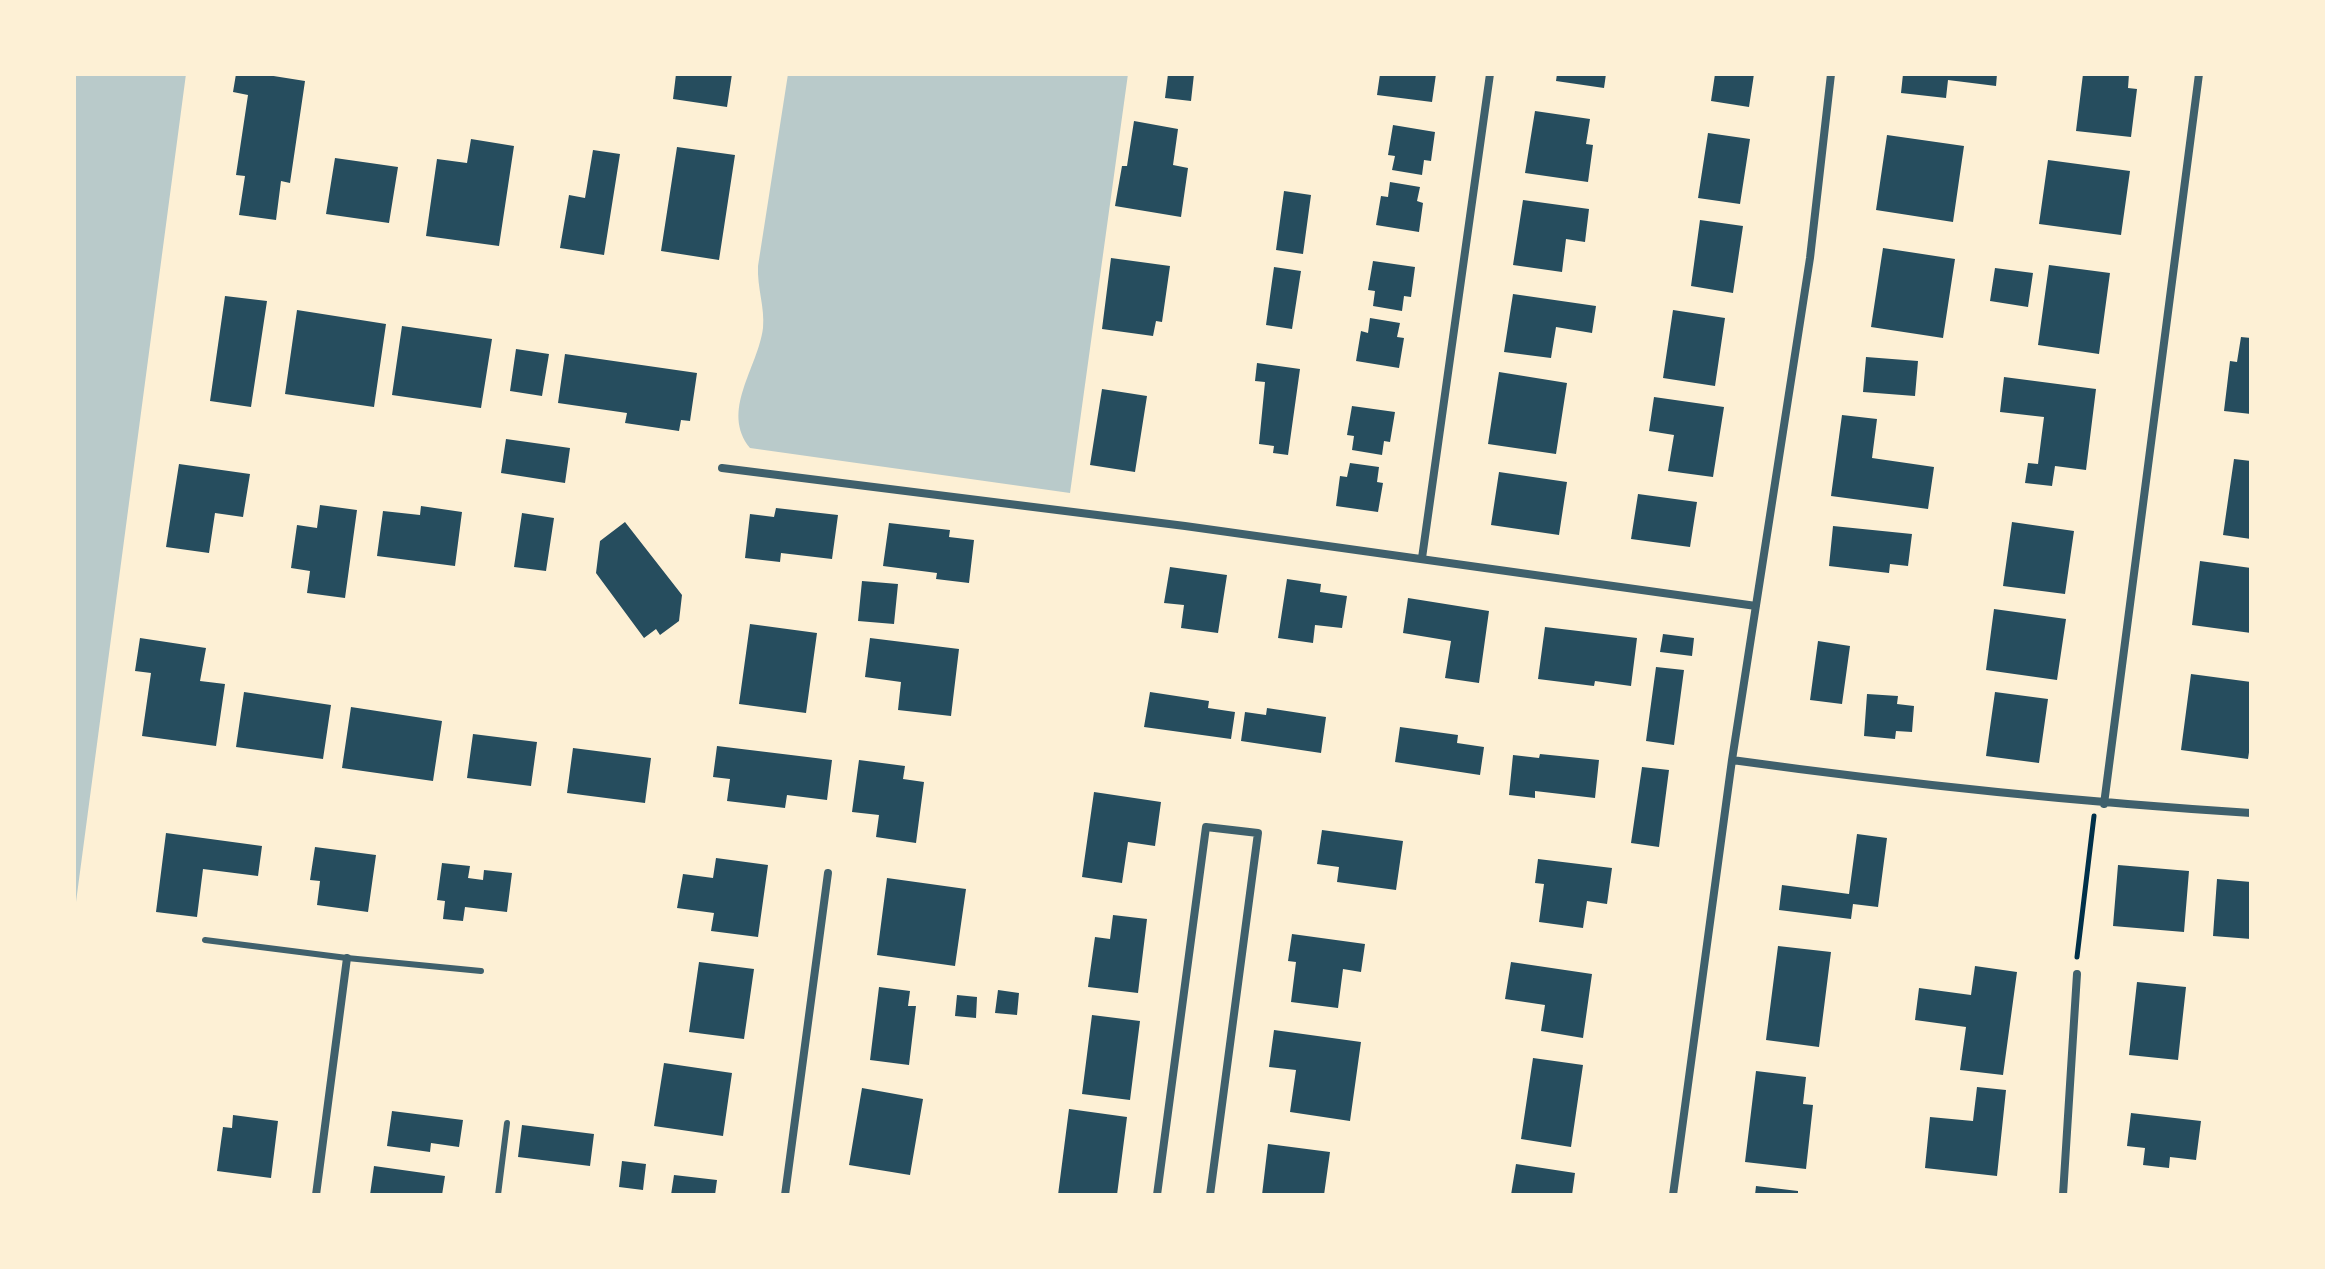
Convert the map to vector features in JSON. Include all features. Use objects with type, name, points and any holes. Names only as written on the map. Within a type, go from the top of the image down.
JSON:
[{"type":"street","points":[[1422,558],[1490,74]]},
{"type":"street","points":[[1673,1195],[1732,760],[1810,258],[1831,74]]},
{"type":"street","points":[[2099,804],[2199,74]]},
{"type":"street","points":[[722,468],[1422,558],[1756,606]]},
{"type":"street","points":[[1732,760],[1929,787],[2099,804],[2251,813]]},
{"type":"street","points":[[1157,1195],[1206,827],[1258,833],[1210,1195]]},
{"type":"street","points":[[785,1195],[828,873]]},
{"type":"street","points":[[316,1195],[347,958]]},
{"type":"street","points":[[2063,1195],[2077,974]]},
{"type":"lane","points":[[205,940],[481,971]]},
{"type":"lane","points":[[498,1195],[507,1123]]},
{"type":"path","points":[[2077,974],[2099,804]]},
{"type":"shaded area","points":[[74,74],[186,74],[74,917]]},
{"type":"shaded area","points":[[788,74],[1128,74],[1070,493],[750,448],[742,434],[740,404],[763,328],[758,266]]},
{"type":"building","points":[[236,74],[261,74],[305,81],[290,183],[281,181],[276,220],[239,215],[245,176],[236,175],[248,95],[233,92]]},
{"type":"building","points":[[676,74],[732,74],[727,107],[673,99]]},
{"type":"building","points":[[1168,74],[1194,74],[1191,101],[1165,98]]},
{"type":"building","points":[[1380,74],[1436,74],[1432,102],[1377,95]]},
{"type":"building","points":[[1557,74],[1606,74],[1604,88],[1556,81]]},
{"type":"building","points":[[1715,74],[1754,74],[1749,107],[1711,101]]},
{"type":"building","points":[[1903,74],[1997,74],[1996,86],[1948,80],[1946,98],[1901,93]]},
{"type":"building","points":[[2083,74],[2129,74],[2128,88],[2137,89],[2131,137],[2076,131]]},
{"type":"building","points":[[1535,111],[1590,119],[1586,144],[1593,145],[1588,182],[1525,173]]},
{"type":"building","points":[[1134,121],[1178,129],[1173,165],[1188,168],[1181,217],[1115,206],[1122,166],[1127,166]]},
{"type":"building","points":[[1393,125],[1435,132],[1431,161],[1424,160],[1422,175],[1392,170],[1395,156],[1388,155]]},
{"type":"building","points":[[1708,133],[1750,139],[1740,204],[1698,198]]},
{"type":"building","points":[[1887,135],[1964,146],[1953,222],[1876,210]]},
{"type":"building","points":[[471,139],[514,146],[499,246],[426,236],[437,159],[467,163]]},
{"type":"building","points":[[677,147],[735,155],[719,260],[661,251]]},
{"type":"building","points":[[593,150],[620,154],[604,255],[560,248],[569,195],[585,198]]},
{"type":"building","points":[[335,158],[398,167],[389,223],[326,214]]},
{"type":"building","points":[[2048,160],[2130,171],[2121,235],[2039,224]]},
{"type":"building","points":[[1390,182],[1420,187],[1417,201],[1423,203],[1419,232],[1376,225],[1381,196],[1388,197]]},
{"type":"building","points":[[1284,191],[1311,195],[1303,254],[1276,250]]},
{"type":"building","points":[[1523,200],[1589,209],[1585,242],[1566,239],[1562,272],[1513,265]]},
{"type":"building","points":[[1700,220],[1743,226],[1733,293],[1691,286]]},
{"type":"building","points":[[1883,248],[1955,259],[1943,338],[1871,327]]},
{"type":"building","points":[[1111,258],[1170,266],[1162,322],[1156,321],[1153,336],[1102,329]]},
{"type":"building","points":[[1373,261],[1415,267],[1411,297],[1404,296],[1402,311],[1373,306],[1375,291],[1368,290]]},
{"type":"building","points":[[2049,265],[2110,273],[2099,354],[2038,345]]},
{"type":"building","points":[[1274,267],[1301,271],[1292,329],[1266,325]]},
{"type":"building","points":[[1995,268],[2033,273],[2028,307],[1990,301]]},
{"type":"building","points":[[1513,294],[1596,306],[1592,333],[1556,327],[1551,358],[1504,352]]},
{"type":"building","points":[[225,296],[267,301],[251,407],[210,401]]},
{"type":"building","points":[[297,310],[386,324],[374,407],[285,394]]},
{"type":"building","points":[[1673,310],[1725,318],[1715,386],[1663,378]]},
{"type":"building","points":[[1370,318],[1400,323],[1397,337],[1404,338],[1399,368],[1356,361],[1361,331],[1368,333]]},
{"type":"building","points":[[402,326],[492,339],[481,408],[392,395]]},
{"type":"building","points":[[2241,337],[2251,338],[2251,414],[2224,411],[2230,361],[2237,362]]},
{"type":"building","points":[[516,349],[549,354],[542,396],[510,391]]},
{"type":"building","points":[[565,354],[697,373],[690,421],[681,420],[679,431],[625,423],[627,413],[558,403]]},
{"type":"building","points":[[1866,357],[1918,361],[1915,396],[1863,392]]},
{"type":"building","points":[[1257,363],[1300,369],[1288,455],[1273,453],[1274,446],[1259,444],[1265,382],[1255,381]]},
{"type":"building","points":[[1499,372],[1567,383],[1556,454],[1488,444]]},
{"type":"building","points":[[2004,377],[2096,389],[2086,470],[2055,466],[2052,486],[2025,483],[2028,463],[2038,464],[2044,417],[2000,412]]},
{"type":"building","points":[[1102,389],[1147,396],[1135,472],[1090,465]]},
{"type":"building","points":[[1654,397],[1724,407],[1713,477],[1668,471],[1674,435],[1649,431]]},
{"type":"building","points":[[1352,406],[1395,412],[1390,442],[1384,441],[1382,455],[1352,450],[1354,436],[1347,435]]},
{"type":"building","points":[[1842,415],[1877,419],[1872,458],[1934,467],[1928,509],[1831,496]]},
{"type":"building","points":[[506,439],[570,448],[565,483],[501,473]]},
{"type":"building","points":[[2234,459],[2251,461],[2251,539],[2223,535]]},
{"type":"building","points":[[1350,463],[1379,467],[1377,482],[1383,483],[1378,512],[1336,506],[1340,476],[1347,477]]},
{"type":"building","points":[[179,464],[250,474],[243,517],[215,513],[209,553],[166,547]]},
{"type":"building","points":[[1499,472],[1567,482],[1559,535],[1491,525]]},
{"type":"building","points":[[1638,494],[1697,502],[1690,547],[1631,539]]},
{"type":"building","points":[[320,505],[357,510],[345,598],[307,593],[310,571],[291,568],[297,525],[317,528]]},
{"type":"building","points":[[421,506],[462,512],[455,566],[377,556],[383,511],[420,515]]},
{"type":"building","points":[[776,508],[838,515],[832,559],[781,553],[780,562],[745,558],[750,514],[774,517]]},
{"type":"building","points":[[522,513],[554,518],[546,571],[514,567]]},
{"type":"building","points":[[625,522],[682,595],[679,621],[660,635],[656,629],[644,638],[596,573],[600,541]]},
{"type":"building","points":[[2012,522],[2074,531],[2065,594],[2003,586]]},
{"type":"building","points":[[889,523],[950,530],[949,537],[974,540],[969,583],[936,579],[937,573],[883,566]]},
{"type":"building","points":[[1833,526],[1912,534],[1908,566],[1890,564],[1889,573],[1829,566]]},
{"type":"building","points":[[2200,561],[2251,568],[2251,633],[2192,625]]},
{"type":"building","points":[[1170,567],[1227,575],[1218,633],[1181,628],[1184,605],[1164,603]]},
{"type":"building","points":[[1287,579],[1321,584],[1320,592],[1347,596],[1342,628],[1315,625],[1313,643],[1278,638]]},
{"type":"building","points":[[862,581],[898,584],[894,624],[858,621]]},
{"type":"building","points":[[1408,598],[1489,611],[1479,683],[1445,678],[1451,641],[1403,633]]},
{"type":"building","points":[[1994,609],[2066,619],[2057,680],[1986,670]]},
{"type":"building","points":[[750,624],[817,633],[806,713],[739,704]]},
{"type":"building","points":[[1545,627],[1637,638],[1631,686],[1595,681],[1594,686],[1538,679]]},
{"type":"building","points":[[1663,634],[1694,638],[1692,656],[1660,652]]},
{"type":"building","points":[[140,638],[206,648],[200,681],[225,684],[216,746],[142,736],[151,673],[135,671]]},
{"type":"building","points":[[870,638],[959,649],[951,716],[898,710],[901,682],[865,677]]},
{"type":"building","points":[[1818,641],[1850,646],[1842,704],[1810,700]]},
{"type":"building","points":[[1656,667],[1684,670],[1674,745],[1646,741]]},
{"type":"building","points":[[2191,674],[2251,682],[2248,759],[2181,750]]},
{"type":"building","points":[[244,692],[331,705],[323,759],[236,747]]},
{"type":"building","points":[[1150,692],[1209,701],[1208,708],[1235,712],[1231,739],[1144,727]]},
{"type":"building","points":[[1995,692],[2048,699],[2039,763],[1986,756]]},
{"type":"building","points":[[1867,694],[1898,696],[1897,704],[1914,706],[1912,732],[1896,731],[1895,739],[1864,736]]},
{"type":"building","points":[[351,707],[442,721],[433,781],[342,768]]},
{"type":"building","points":[[1267,708],[1326,717],[1321,753],[1241,741],[1245,712],[1266,715]]},
{"type":"building","points":[[1400,727],[1458,735],[1457,743],[1484,747],[1480,775],[1395,762]]},
{"type":"building","points":[[473,734],[537,742],[531,786],[467,778]]},
{"type":"building","points":[[717,746],[832,760],[827,800],[787,795],[785,808],[727,801],[730,779],[713,777]]},
{"type":"building","points":[[573,748],[651,758],[645,803],[567,793]]},
{"type":"building","points":[[1540,754],[1599,760],[1595,798],[1535,791],[1535,798],[1509,795],[1513,755],[1539,758]]},
{"type":"building","points":[[859,760],[905,766],[903,779],[924,782],[916,843],[876,837],[879,815],[852,812]]},
{"type":"building","points":[[1642,767],[1669,770],[1659,847],[1631,843]]},
{"type":"building","points":[[1094,792],[1161,802],[1155,846],[1128,842],[1122,883],[1082,877]]},
{"type":"building","points":[[1322,830],[1403,841],[1396,890],[1337,882],[1339,867],[1317,864]]},
{"type":"building","points":[[166,833],[262,846],[258,876],[203,869],[197,917],[156,912]]},
{"type":"building","points":[[1857,834],[1887,838],[1878,907],[1853,904],[1851,919],[1779,910],[1782,885],[1849,894]]},
{"type":"building","points":[[315,847],[376,855],[368,912],[317,905],[320,881],[310,880]]},
{"type":"building","points":[[716,858],[768,865],[758,937],[711,931],[714,913],[677,908],[683,874],[713,878]]},
{"type":"building","points":[[1538,859],[1612,868],[1607,904],[1587,901],[1583,928],[1539,922],[1544,884],[1535,883]]},
{"type":"building","points":[[442,863],[470,866],[468,878],[483,880],[484,870],[512,873],[507,912],[465,907],[463,921],[443,919],[445,901],[437,900]]},
{"type":"building","points":[[2118,865],[2189,871],[2184,932],[2113,926]]},
{"type":"building","points":[[887,878],[966,889],[955,966],[877,955]]},
{"type":"building","points":[[2217,879],[2251,882],[2251,939],[2213,936]]},
{"type":"building","points":[[1113,915],[1147,919],[1138,993],[1088,987],[1095,937],[1110,939]]},
{"type":"building","points":[[1292,934],[1365,944],[1361,972],[1343,969],[1338,1008],[1291,1002],[1296,962],[1288,961]]},
{"type":"building","points":[[1778,946],[1831,952],[1819,1047],[1766,1040]]},
{"type":"building","points":[[699,962],[754,969],[744,1039],[689,1032]]},
{"type":"building","points":[[1511,962],[1592,974],[1583,1038],[1541,1031],[1545,1005],[1505,999]]},
{"type":"building","points":[[1975,966],[2017,972],[2003,1075],[1960,1070],[1966,1027],[1915,1020],[1919,988],[1971,995]]},
{"type":"building","points":[[2137,982],[2186,987],[2178,1060],[2129,1055]]},
{"type":"building","points":[[879,987],[910,991],[908,1006],[916,1006],[909,1065],[870,1060]]},
{"type":"building","points":[[998,990],[1019,993],[1017,1015],[995,1013]]},
{"type":"building","points":[[957,995],[977,997],[976,1018],[955,1016]]},
{"type":"building","points":[[1092,1015],[1140,1021],[1130,1100],[1082,1094]]},
{"type":"building","points":[[1274,1030],[1361,1042],[1350,1121],[1290,1112],[1296,1070],[1269,1067]]},
{"type":"building","points":[[1533,1058],[1583,1065],[1571,1147],[1521,1139]]},
{"type":"building","points":[[664,1063],[732,1073],[723,1136],[654,1126]]},
{"type":"building","points":[[1756,1071],[1806,1077],[1803,1104],[1813,1105],[1806,1169],[1745,1162]]},
{"type":"building","points":[[1977,1087],[2006,1090],[1997,1176],[1925,1168],[1930,1117],[1973,1121]]},
{"type":"building","points":[[862,1088],[923,1099],[910,1175],[849,1165]]},
{"type":"building","points":[[1069,1109],[1127,1117],[1117,1195],[1058,1195]]},
{"type":"building","points":[[392,1111],[463,1120],[459,1147],[431,1143],[430,1152],[387,1146]]},
{"type":"building","points":[[2131,1113],[2201,1121],[2196,1160],[2170,1157],[2169,1168],[2143,1165],[2145,1148],[2127,1146]]},
{"type":"building","points":[[233,1115],[278,1121],[271,1178],[217,1171],[223,1127],[232,1128]]},
{"type":"building","points":[[522,1125],[594,1134],[590,1166],[518,1157]]},
{"type":"building","points":[[1268,1144],[1330,1152],[1324,1195],[1262,1195]]},
{"type":"building","points":[[622,1161],[646,1164],[643,1190],[619,1187]]},
{"type":"building","points":[[1516,1164],[1575,1173],[1572,1195],[1511,1195]]},
{"type":"building","points":[[374,1166],[445,1176],[442,1195],[370,1195]]},
{"type":"building","points":[[674,1175],[717,1180],[715,1195],[671,1195]]},
{"type":"building","points":[[1756,1186],[1798,1191],[1798,1195],[1755,1195]]}]
